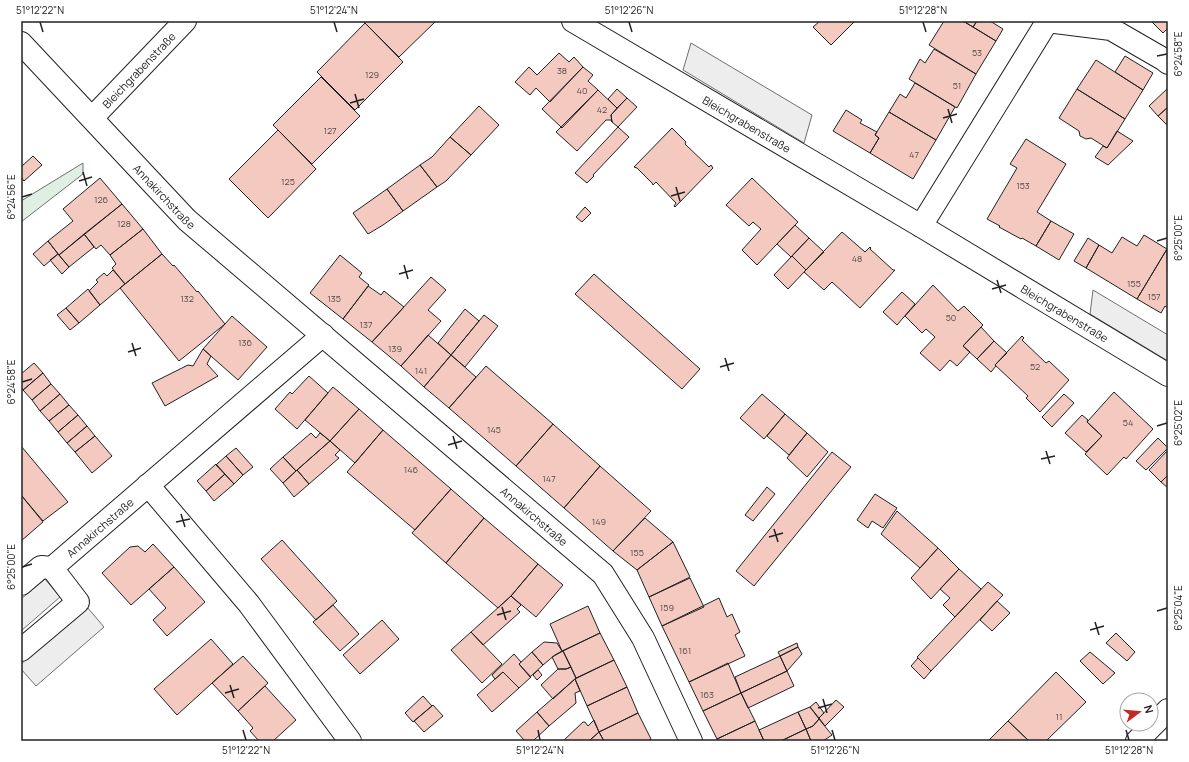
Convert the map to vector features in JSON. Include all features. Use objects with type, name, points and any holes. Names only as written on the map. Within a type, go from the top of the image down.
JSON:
[{"type":"street","name":"Bleichgrabenstraße","points":[[92,118],[185,21]]},
{"type":"street","name":"Bleichgrabenstraße","points":[[573,21],[921,226],[1168,375]]},
{"type":"street","points":[[921,226],[1047,21],[1111,29],[1164,59],[1168,63]]},
{"type":"street","name":"Annakirchstraße","points":[[21,43],[187,220],[603,574],[643,638],[691,741]]},
{"type":"street","name":"Annakirchstraße","points":[[21,584],[41,567],[52,568],[323,335]]},
{"type":"street","points":[[148,485],[249,604],[350,741]]},
{"type":"street","points":[[21,650],[78,602],[52,568]]},
{"type":"street","points":[[1137,741],[1168,710]]},
{"type":"green space","points":[[83,163],[83,174],[21,222],[21,201]]},
{"type":"shaded area","points":[[691,43],[812,115],[804,143],[683,70]]},
{"type":"shaded area","points":[[1093,290],[1168,335],[1168,361],[1090,314]]},
{"type":"shaded area","points":[[45,579],[60,597],[21,631],[21,599]]},
{"type":"shaded area","points":[[87,607],[104,627],[36,686],[21,669],[21,664]]},
{"type":"building","points":[[363,21],[436,21],[399,57]]},
{"type":"building","points":[[820,21],[855,21],[831,45],[813,27]]},
{"type":"building","points":[[944,21],[963,21],[996,41],[976,74],[929,45]]},
{"type":"building","points":[[963,21],[977,21],[973,27]]},
{"type":"building","points":[[977,21],[990,21],[1003,29],[996,41],[973,27]]},
{"type":"building","points":[[1151,21],[1168,21],[1168,28],[1163,33]]},
{"type":"building","points":[[365,23],[403,62],[355,110],[317,72]]},
{"type":"building","points":[[934,49],[976,74],[957,108],[909,79],[920,59],[925,63]]},
{"type":"building","points":[[559,53],[569,62],[574,57],[583,67],[550,102],[536,88],[530,95],[515,82],[529,67],[537,75]]},
{"type":"building","points":[[1125,56],[1153,73],[1143,90],[1115,72]]},
{"type":"building","points":[[1096,60],[1143,90],[1125,119],[1077,89]]},
{"type":"building","points":[[583,67],[593,75],[588,81],[598,90],[562,128],[542,109]]},
{"type":"building","points":[[321,77],[360,116],[312,164],[273,125]]},
{"type":"building","points":[[915,83],[955,107],[936,140],[889,112],[900,94],[906,98]]},
{"type":"building","points":[[1168,88],[1168,107],[1158,116],[1149,106]]},
{"type":"building","points":[[617,89],[627,98],[617,108],[608,99]]},
{"type":"building","points":[[1077,89],[1125,119],[1107,148],[1091,138],[1086,139],[1080,136],[1079,131],[1059,118]]},
{"type":"building","points":[[598,90],[617,108],[611,115],[612,122],[611,120],[606,120],[577,151],[556,132]]},
{"type":"building","points":[[627,98],[637,107],[618,127],[612,122],[611,115]]},
{"type":"building","points":[[479,106],[499,125],[471,155],[450,137]]},
{"type":"building","points":[[1168,107],[1168,126],[1158,116]]},
{"type":"building","points":[[846,110],[862,120],[860,123],[877,132],[875,135],[879,138],[870,153],[833,131]]},
{"type":"building","points":[[889,112],[936,140],[913,179],[870,153],[879,138],[875,135]]},
{"type":"building","points":[[618,127],[629,137],[587,183],[575,173]]},
{"type":"building","points":[[672,128],[686,142],[685,144],[709,167],[711,165],[713,168],[675,207],[674,206],[676,203],[656,182],[653,185],[637,168],[634,167]]},
{"type":"building","points":[[278,130],[316,169],[268,218],[229,179]]},
{"type":"building","points":[[1117,131],[1133,141],[1108,165],[1095,157],[1103,146],[1107,148]]},
{"type":"building","points":[[450,137],[471,155],[446,181],[437,187],[420,165],[432,157]]},
{"type":"building","points":[[1026,139],[1066,164],[1037,212],[1051,221],[1036,246],[999,227],[1000,226],[987,219],[1017,168],[1010,164]]},
{"type":"building","points":[[33,156],[42,165],[24,181],[21,177],[21,167]]},
{"type":"building","points":[[420,165],[437,187],[403,211],[387,189]]},
{"type":"building","points":[[100,178],[122,204],[59,255],[48,241],[73,221],[63,209]]},
{"type":"building","points":[[752,178],[798,222],[757,265],[742,250],[761,229],[753,222],[749,226],[726,205]]},
{"type":"building","points":[[387,189],[403,211],[368,234],[353,213]]},
{"type":"building","points":[[122,204],[143,229],[110,255],[101,245],[96,249],[84,234]]},
{"type":"building","points":[[585,207],[591,213],[582,222],[576,217]]},
{"type":"building","points":[[1051,221],[1074,234],[1059,260],[1036,246]]},
{"type":"building","points":[[795,225],[809,238],[791,257],[777,244]]},
{"type":"building","points":[[143,229],[162,254],[125,284],[112,268],[116,264],[110,255]]},
{"type":"building","points":[[842,232],[865,252],[870,247],[870,249],[893,270],[895,270],[860,308],[832,282],[824,290],[804,272]]},
{"type":"building","points":[[84,234],[94,247],[69,267],[59,255]]},
{"type":"building","points":[[1144,235],[1167,249],[1137,299],[1086,268],[1099,245],[1112,253],[1122,237],[1137,246]]},
{"type":"building","points":[[809,238],[824,252],[806,270],[792,256]]},
{"type":"building","points":[[1088,238],[1099,245],[1086,268],[1074,261]]},
{"type":"building","points":[[48,241],[58,254],[44,266],[33,254]]},
{"type":"building","points":[[1167,249],[1168,308],[1165,306],[1161,313],[1137,299]]},
{"type":"building","points":[[58,254],[69,267],[62,274],[50,260]]},
{"type":"building","points":[[162,254],[173,266],[174,265],[197,292],[198,291],[225,324],[179,361],[120,288]]},
{"type":"building","points":[[340,255],[362,273],[359,277],[369,285],[343,319],[310,293]]},
{"type":"building","points":[[792,256],[806,270],[788,289],[774,275]]},
{"type":"building","points":[[113,270],[125,284],[100,305],[89,291],[98,282],[96,280],[104,273],[107,276]]},
{"type":"building","points":[[594,274],[700,369],[682,389],[575,294]]},
{"type":"building","points":[[431,277],[446,290],[428,310],[441,321],[401,366],[372,342]]},
{"type":"building","points":[[933,285],[958,311],[964,306],[983,325],[963,346],[970,352],[957,366],[950,360],[940,371],[920,353],[935,337],[926,329],[922,333],[905,316]]},
{"type":"building","points":[[368,286],[381,295],[384,291],[404,307],[372,342],[343,319]]},
{"type":"building","points":[[88,289],[100,305],[79,323],[66,308]]},
{"type":"building","points":[[902,292],[915,304],[897,325],[883,312]]},
{"type":"building","points":[[66,308],[79,323],[70,330],[57,315]]},
{"type":"building","points":[[465,309],[479,321],[451,355],[438,343]]},
{"type":"building","points":[[484,315],[498,326],[465,367],[451,355]]},
{"type":"building","points":[[232,316],[267,347],[238,380],[203,349]]},
{"type":"building","points":[[981,327],[994,341],[977,359],[963,346]]},
{"type":"building","points":[[428,335],[451,355],[424,387],[401,366]]},
{"type":"building","points":[[1022,336],[1024,338],[1022,340],[1046,363],[1049,361],[1069,380],[1040,412],[1026,398],[1028,396],[995,365]]},
{"type":"building","points":[[994,341],[1007,353],[995,365],[996,366],[991,372],[977,359]]},
{"type":"building","points":[[203,349],[211,356],[207,364],[218,376],[165,406],[152,383],[188,365],[193,366]]},
{"type":"building","points":[[451,355],[476,377],[449,408],[424,387]]},
{"type":"building","points":[[34,363],[43,373],[23,390],[21,387],[21,374]]},
{"type":"building","points":[[486,366],[553,424],[516,466],[449,408]]},
{"type":"building","points":[[43,373],[51,384],[32,400],[23,390]]},
{"type":"building","points":[[309,376],[328,393],[297,429],[275,409],[290,392],[292,394]]},
{"type":"building","points":[[51,384],[60,394],[40,411],[32,400]]},
{"type":"building","points":[[333,387],[359,409],[330,441],[305,420]]},
{"type":"building","points":[[1114,392],[1153,429],[1126,459],[1124,457],[1107,475],[1085,454],[1102,436],[1087,422]]},
{"type":"building","points":[[60,394],[69,405],[49,421],[40,411]]},
{"type":"building","points":[[762,394],[785,414],[764,439],[740,418]]},
{"type":"building","points":[[1064,394],[1074,403],[1052,427],[1042,417]]},
{"type":"building","points":[[69,405],[78,415],[58,432],[49,421]]},
{"type":"building","points":[[359,409],[383,430],[355,463],[330,441]]},
{"type":"building","points":[[785,414],[807,433],[789,455],[767,436]]},
{"type":"building","points":[[78,415],[87,426],[67,443],[58,432]]},
{"type":"building","points":[[1082,415],[1088,420],[1087,422],[1102,436],[1086,452],[1065,433]]},
{"type":"building","points":[[553,424],[600,466],[564,508],[516,466]]},
{"type":"building","points":[[87,426],[95,436],[75,452],[67,443]]},
{"type":"building","points":[[383,430],[451,489],[415,530],[347,472]]},
{"type":"building","points":[[311,433],[316,438],[320,433],[330,441],[296,471],[283,457]]},
{"type":"building","points":[[807,433],[828,452],[807,477],[787,458]]},
{"type":"building","points":[[95,436],[112,456],[92,473],[75,452]]},
{"type":"building","points":[[1158,438],[1168,448],[1146,470],[1136,461]]},
{"type":"building","points":[[330,441],[340,450],[335,455],[339,458],[309,484],[297,470]]},
{"type":"building","points":[[21,446],[68,502],[43,521],[21,495]]},
{"type":"building","points":[[236,448],[253,467],[243,475],[226,456]]},
{"type":"building","points":[[1168,450],[1168,475],[1161,482],[1149,470]]},
{"type":"building","points":[[832,452],[851,467],[754,586],[736,571]]},
{"type":"building","points":[[226,456],[243,475],[234,484],[216,465]]},
{"type":"building","points":[[283,457],[296,471],[283,483],[270,469]]},
{"type":"building","points":[[216,464],[225,474],[206,491],[197,481]]},
{"type":"building","points":[[600,466],[651,511],[613,551],[564,508]]},
{"type":"building","points":[[297,470],[309,484],[294,497],[283,483]]},
{"type":"building","points":[[225,474],[234,484],[214,501],[206,491]]},
{"type":"building","points":[[1168,475],[1168,488],[1161,482]]},
{"type":"building","points":[[767,487],[775,494],[753,521],[745,515]]},
{"type":"building","points":[[451,489],[484,518],[446,563],[412,533]]},
{"type":"building","points":[[875,494],[897,508],[883,528],[872,521],[868,528],[857,520]]},
{"type":"building","points":[[21,495],[43,522],[21,541]]},
{"type":"building","points":[[897,511],[938,548],[920,568],[881,534]]},
{"type":"building","points":[[484,518],[538,564],[511,596],[498,608],[446,563]]},
{"type":"building","points":[[645,518],[673,542],[637,570],[613,551]]},
{"type":"building","points":[[282,540],[337,601],[316,620],[261,559]]},
{"type":"building","points":[[673,542],[690,577],[649,597],[637,570]]},
{"type":"building","points":[[153,544],[174,567],[131,605],[102,573],[130,547],[138,546],[145,552]]},
{"type":"building","points":[[938,548],[959,569],[931,599],[911,578]]},
{"type":"building","points":[[538,564],[563,585],[536,617],[511,596]]},
{"type":"building","points":[[174,567],[205,602],[167,636],[153,620],[166,608],[149,589]]},
{"type":"building","points":[[959,569],[981,589],[955,617],[943,605],[950,598],[940,589]]},
{"type":"building","points":[[690,578],[704,607],[662,626],[649,597]]},
{"type":"building","points":[[988,582],[1003,595],[931,671],[917,657]]},
{"type":"building","points":[[511,596],[521,605],[517,609],[520,612],[483,645],[471,632]]},
{"type":"building","points":[[719,598],[727,617],[732,614],[740,632],[735,635],[745,656],[689,682],[662,626]]},
{"type":"building","points":[[997,601],[1010,613],[992,631],[980,620]]},
{"type":"building","points":[[333,605],[359,634],[340,651],[313,622]]},
{"type":"building","points":[[588,606],[600,633],[562,651],[550,624]]},
{"type":"building","points":[[382,620],[399,639],[360,674],[343,655]]},
{"type":"building","points":[[471,632],[502,664],[482,683],[451,650]]},
{"type":"building","points":[[600,633],[614,660],[576,678],[563,651]]},
{"type":"building","points":[[1116,633],[1135,652],[1127,661],[1106,643]]},
{"type":"building","points":[[211,639],[233,664],[177,715],[154,689]]},
{"type":"building","points":[[544,642],[557,643],[562,651],[543,665],[532,652]]},
{"type":"building","points":[[797,643],[798,647],[780,656],[778,652]]},
{"type":"building","points":[[798,647],[802,654],[787,671],[780,656]]},
{"type":"building","points":[[563,651],[571,667],[566,669],[558,669],[552,657]]},
{"type":"building","points":[[532,652],[543,665],[530,677],[519,664]]},
{"type":"building","points":[[1090,652],[1115,673],[1103,684],[1080,661]]},
{"type":"building","points":[[514,654],[521,662],[519,664],[531,677],[519,688],[503,672],[495,679],[492,675]]},
{"type":"building","points":[[243,656],[268,683],[238,711],[212,683]]},
{"type":"building","points":[[780,656],[787,671],[741,693],[735,677]]},
{"type":"building","points":[[918,658],[931,671],[924,679],[911,666]]},
{"type":"building","points":[[614,660],[627,687],[587,706],[575,679]]},
{"type":"building","points":[[728,663],[741,693],[703,711],[689,682]]},
{"type":"building","points":[[571,667],[576,678],[553,699],[541,685],[558,669],[566,669]]},
{"type":"building","points":[[538,670],[542,675],[537,680],[533,675]]},
{"type":"building","points":[[787,671],[794,686],[748,708],[741,693]]},
{"type":"building","points":[[503,672],[519,688],[492,712],[477,695]]},
{"type":"building","points":[[1056,672],[1086,702],[1046,741],[1029,741],[1008,721]]},
{"type":"building","points":[[575,679],[580,691],[575,693],[576,703],[549,726],[537,712]]},
{"type":"building","points":[[265,686],[296,720],[273,741],[259,741],[250,731],[253,728],[238,711]]},
{"type":"building","points":[[627,687],[638,713],[599,732],[587,706]]},
{"type":"building","points":[[741,693],[755,721],[717,739],[703,711]]},
{"type":"building","points":[[423,696],[432,706],[413,722],[405,713]]},
{"type":"building","points":[[836,700],[844,707],[825,726],[819,718]]},
{"type":"building","points":[[816,702],[824,713],[819,718],[810,707]]},
{"type":"building","points":[[433,705],[443,716],[424,732],[414,721]]},
{"type":"building","points":[[810,707],[819,719],[813,726],[806,729],[798,712]]},
{"type":"building","points":[[537,712],[549,726],[533,741],[525,741],[516,731]]},
{"type":"building","points":[[798,712],[806,729],[781,741],[764,741],[759,730]]},
{"type":"building","points":[[638,713],[651,739],[648,741],[604,741],[599,732]]},
{"type":"building","points":[[819,719],[832,735],[823,741],[811,741],[806,729],[813,726]]},
{"type":"building","points":[[594,720],[599,732],[589,741],[563,741],[583,722],[585,722],[588,726]]},
{"type":"building","points":[[755,721],[764,741],[718,741],[717,739]]},
{"type":"building","points":[[1008,721],[1029,741],[988,741]]},
{"type":"building","points":[[806,729],[811,741],[781,741]]},
{"type":"building","points":[[599,732],[604,741],[589,741]]}]
